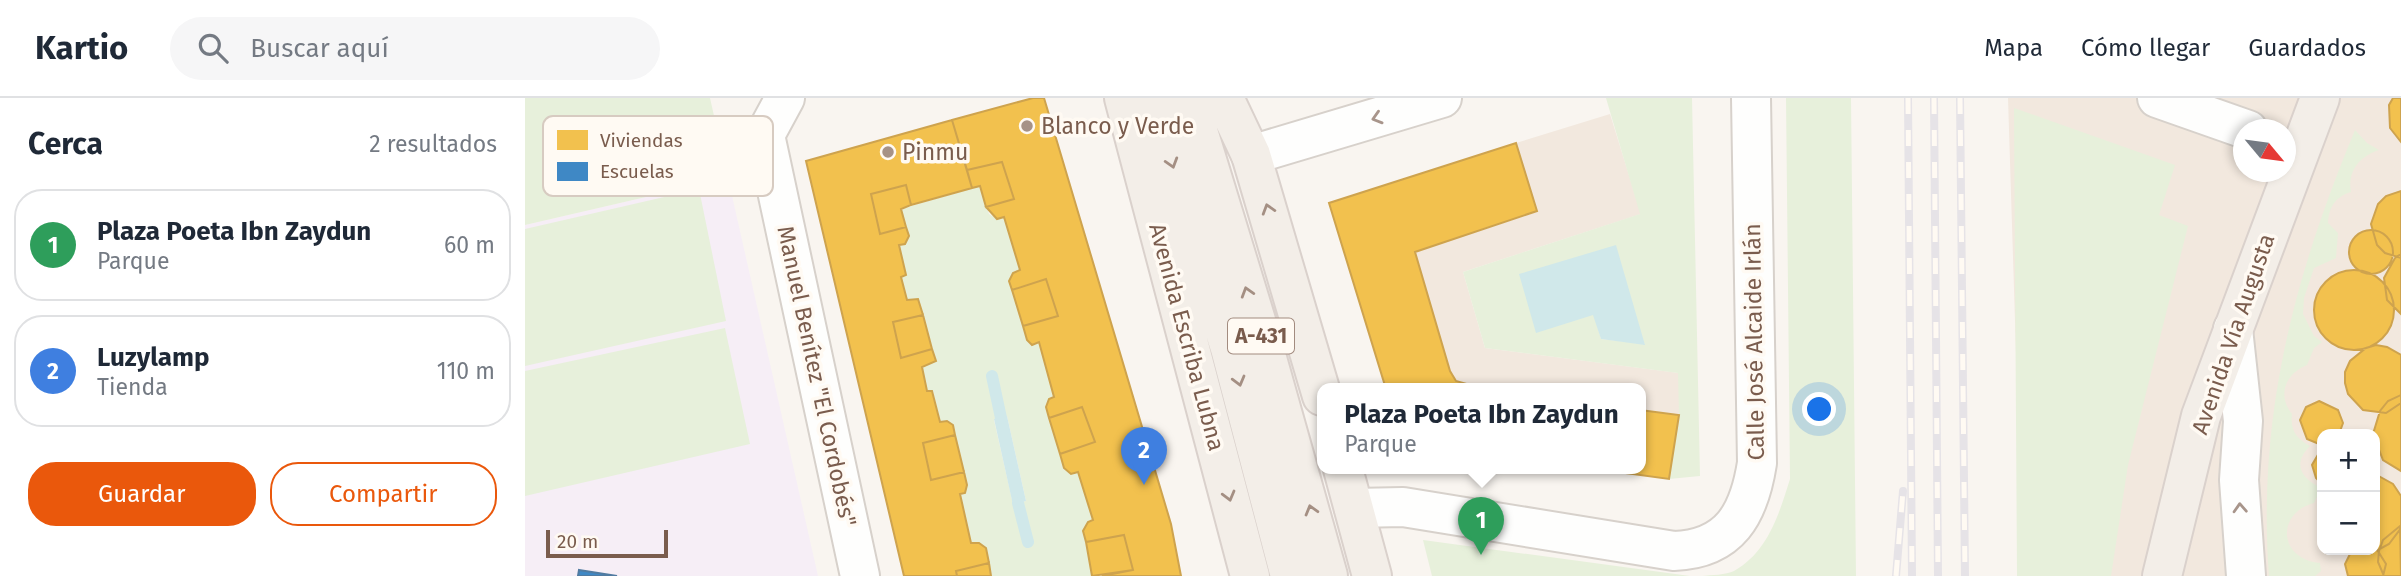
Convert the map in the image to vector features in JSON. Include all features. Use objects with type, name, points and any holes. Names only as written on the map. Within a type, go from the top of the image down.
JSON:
[{"type":"main road","name":"Avenida Escriba Lubna","points":[[1124,98],[1247,571]]},
{"type":"main road","name":"Avenida Escriba Lubna","points":[[1152,98],[1230,348],[1290,576]]},
{"type":"main road","name":"A-431","points":[[1188,98],[1261,337],[1328,576]]},
{"type":"main road","points":[[1224,98],[1251,155],[1318,383]]},
{"type":"main road","name":"Avenida Vía Augusta","points":[[2296,140],[2320,98]]},
{"type":"main road","name":"Avenida Vía Augusta","points":[[2162,576],[2201,416],[2233,329],[2281,182]]},
{"type":"main road","points":[[1344,474],[1371,576]]},
{"type":"street","name":"Manuel Benítez \"El Cordobés\"","points":[[773,120],[785,98]]},
{"type":"street","points":[[1251,155],[1442,98]]},
{"type":"street","name":"Calle José Alcaide Irlán","points":[[1354,508],[1403,507],[1674,551],[1693,550],[1712,544],[1730,529],[1746,508],[1757,463],[1751,98]]},
{"type":"street","points":[[2157,98],[2233,125]]},
{"type":"street","name":"Manuel Benítez \"El Cordobés\"","points":[[773,172],[860,576]]},
{"type":"street","points":[[2233,329],[2243,421],[2239,481],[2246,576]]},
{"type":"shaded area","points":[[2008,98],[2401,98],[2401,576],[2023,576]]},
{"type":"shaded area","points":[[1610,114],[1641,214],[1463,272],[1485,348],[1679,373],[1679,415],[1646,411],[1646,383],[1463,383],[1456,381],[1450,371],[1415,252],[1537,212],[1516,143]]},
{"type":"shaded area","points":[[650,196],[732,196],[818,576],[525,576],[525,225]]},
{"type":"green space","points":[[525,98],[710,98],[714,116],[543,116],[543,196],[650,196],[525,225]]},
{"type":"green space","points":[[1606,98],[1692,98],[1700,476],[1669,479],[1679,415],[1678,373],[1485,348],[1463,272],[1640,214]],"holes":[[[1594,315],[1645,344],[1601,339]]]},
{"type":"green space","points":[[1786,98],[1851,98],[1856,576],[1702,576],[1734,571],[1756,554],[1771,531],[1790,479]]},
{"type":"green space","points":[[2014,108],[2175,165],[2159,215],[2188,226],[2128,465],[2111,576],[2017,576]]},
{"type":"green space","points":[[2355,130],[2367,143],[2379,150],[2356,165],[2351,177],[2351,192],[2331,207],[2328,223],[2338,233],[2336,258],[2314,268],[2304,298],[2303,314],[2314,336],[2322,342],[2314,348],[2307,365],[2289,379],[2284,393],[2287,407],[2292,414],[2295,433],[2310,446],[2301,459],[2301,470],[2308,480],[2317,486],[2314,503],[2293,516],[2287,535],[2296,553],[2306,560],[2320,563],[2321,571],[2315,576],[2269,576],[2269,459],[2275,403],[2298,294],[2333,185]]},
{"type":"green space","points":[[980,186],[989,214],[997,219],[1004,217],[1020,270],[1013,273],[1009,281],[1027,340],[1032,344],[1039,342],[1054,397],[1049,399],[1046,407],[1064,468],[1071,474],[1078,472],[1093,520],[1088,522],[1083,531],[1092,576],[991,576],[986,548],[979,543],[971,543],[960,494],[965,493],[967,485],[953,425],[947,421],[940,422],[933,391],[927,391],[922,367],[936,360],[918,299],[907,300],[901,277],[905,275],[899,245],[905,244],[909,236],[901,209]],"holes":[[[1007,416],[1026,501],[1013,504],[994,420]]]},
{"type":"green space","points":[[669,196],[700,196],[726,321],[525,366],[525,229]]},
{"type":"green space","points":[[725,328],[750,444],[525,496],[525,371]]},
{"type":"green space","points":[[1423,540],[1690,576],[1432,576]]},
{"type":"water","points":[[1616,245],[1645,345],[1601,339],[1593,315],[1536,333],[1519,274]]},
{"type":"water","points":[[1007,416],[1026,501],[1013,505],[994,419]]},
{"type":"building: Viviendas","points":[[1033,98],[1044,98],[1171,524],[1181,576],[1102,576],[1133,570],[1124,535],[1086,542],[1083,531],[1088,522],[1093,520],[1078,472],[1071,474],[1064,468],[1060,454],[1095,442],[1082,407],[1049,418],[1046,407],[1049,399],[1054,397],[1039,342],[1032,345],[1027,340],[1023,326],[1058,316],[1046,279],[1012,290],[1009,281],[1013,273],[1020,270],[1004,217],[997,219],[986,207],[1014,199],[1002,162],[967,170],[952,120]]},
{"type":"building: Viviendas","points":[[2393,98],[2401,98],[2401,142],[2390,128],[2389,105]]},
{"type":"building: Viviendas","points":[[952,120],[972,188],[911,205],[906,185],[871,194],[880,234],[906,227],[909,236],[905,244],[899,245],[906,275],[901,277],[907,300],[918,299],[923,315],[893,322],[901,358],[932,349],[936,361],[922,367],[927,391],[932,391],[940,422],[947,421],[953,425],[955,435],[923,443],[931,480],[964,472],[967,485],[965,493],[960,494],[971,543],[979,543],[986,548],[989,563],[956,571],[957,576],[904,576],[806,161]]},
{"type":"building: Viviendas","points":[[1516,143],[1537,211],[1415,252],[1450,371],[1456,381],[1463,383],[1384,383],[1329,203]]},
{"type":"building: Viviendas","points":[[1002,162],[1014,199],[986,207],[980,186],[972,188],[967,170]]},
{"type":"building: Viviendas","points":[[906,185],[911,205],[901,209],[906,227],[880,234],[871,194]]},
{"type":"building: Viviendas","points":[[2401,191],[2401,258],[2385,253],[2377,245],[2371,224],[2378,204],[2386,196]]},
{"type":"building: Viviendas","points":[[2371,230],[2386,237],[2393,252],[2386,267],[2371,274],[2356,267],[2349,252],[2356,237]]},
{"type":"building: Viviendas","points":[[2401,254],[2401,314],[2387,300],[2384,278],[2395,258]]},
{"type":"building: Viviendas","points":[[2354,270],[2369,273],[2382,282],[2391,295],[2394,310],[2391,325],[2382,338],[2369,347],[2354,350],[2339,347],[2326,338],[2317,325],[2314,310],[2317,295],[2326,282],[2339,273]]},
{"type":"building: Viviendas","points":[[1046,279],[1058,316],[1023,326],[1012,290]]},
{"type":"building: Viviendas","points":[[923,315],[932,349],[901,358],[893,322]]},
{"type":"building: Viviendas","points":[[2376,345],[2387,347],[2401,355],[2401,403],[2386,413],[2363,410],[2348,394],[2345,383],[2345,372],[2350,361],[2366,348]]},
{"type":"building: Viviendas","points":[[2401,395],[2401,471],[2383,460],[2380,452],[2380,429],[2375,429],[2380,411],[2388,401]]},
{"type":"building: Viviendas","points":[[2319,401],[2338,410],[2343,423],[2341,429],[2317,429],[2317,443],[2307,439],[2300,420],[2306,407]]},
{"type":"building: Viviendas","points":[[1082,407],[1095,442],[1060,454],[1049,418]]},
{"type":"building: Viviendas","points":[[1646,411],[1679,415],[1669,479],[1632,474],[1646,474]]},
{"type":"building: Viviendas","points":[[955,435],[964,472],[931,480],[923,443]]},
{"type":"building: Viviendas","points":[[2317,456],[2317,479],[2316,478],[2312,465]]},
{"type":"building: Viviendas","points":[[2380,477],[2393,484],[2401,496],[2401,528],[2389,544],[2380,549]]},
{"type":"building: Viviendas","points":[[2400,526],[2401,576],[2384,576],[2378,562],[2383,540]]},
{"type":"building: Viviendas","points":[[1124,535],[1133,570],[1092,576],[1086,542]]},
{"type":"building: Viviendas","points":[[2380,554],[2386,564],[2383,576],[2348,576],[2345,564],[2350,555]]},
{"type":"building: Viviendas","points":[[989,563],[991,576],[957,576],[956,571]]},
{"type":"building: Escuelas","points":[[579,570],[617,576],[578,576]]},
{"type":"waterway","points":[[992,376],[1001,418]]},
{"type":"waterway","points":[[1018,503],[1028,542]]},
{"type":"railway","points":[[1908,98],[1912,576]]},
{"type":"railway","points":[[1934,98],[1938,576]]},
{"type":"railway","points":[[1960,98],[1965,576]]},
{"type":"railway","points":[[1896,576],[1903,491]]},
{"type":"place","name":"Blanco y Verde","points":[[1027,126]]},
{"type":"place","name":"Pinmu","points":[[888,152]]},
{"type":"place","name":"Luzylamp","points":[[1144,485]]},
{"type":"place","name":"Plaza Poeta Ibn Zaydun","points":[[1481,555]]}]
